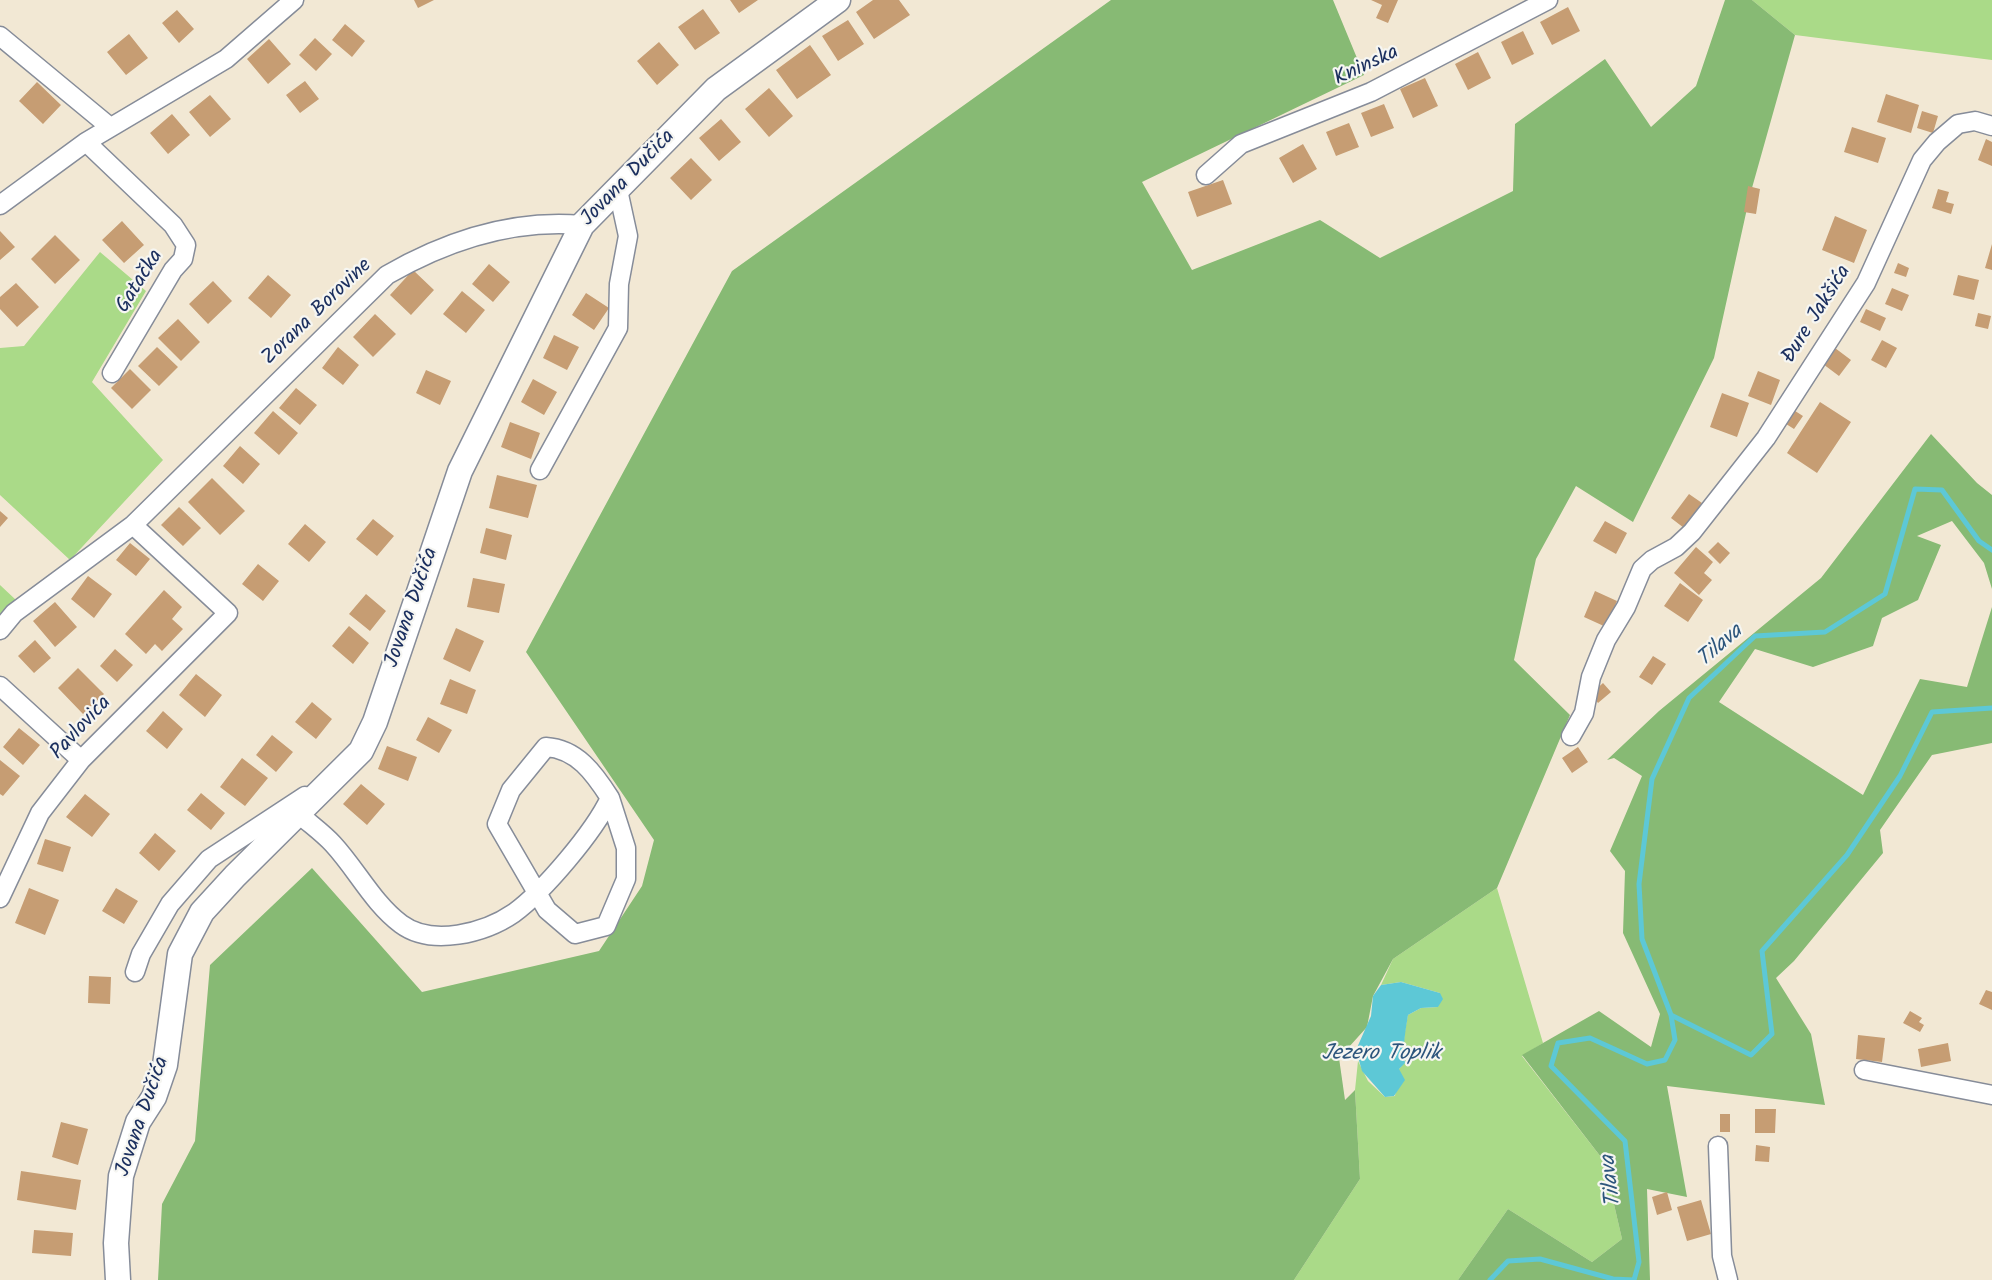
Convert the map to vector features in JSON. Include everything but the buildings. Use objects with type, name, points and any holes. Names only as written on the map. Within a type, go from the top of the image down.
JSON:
[{"type":"main road","name":"Jovana Dučića","points":[[118,1280],[116,1243],[121,1176],[138,1122],[154,1097],[165,1065],[180,954],[202,912],[235,876],[361,751],[370,732],[460,471],[582,225],[716,89],[838,0]]},
{"type":"street","points":[[0,205],[86,142],[226,59],[294,0]]},
{"type":"street","name":"Kninska","points":[[1206,175],[1241,144],[1371,93],[1548,0]]},
{"type":"street","points":[[0,36],[110,127]]},
{"type":"street","name":"Đure Jakšića","points":[[1571,736],[1584,713],[1591,677],[1606,640],[1626,607],[1642,569],[1652,560],[1676,547],[1692,532],[1766,438],[1866,283],[1922,160],[1958,124],[1975,122],[1992,126]]},
{"type":"street","name":"Gatačka","points":[[86,142],[173,225],[186,245],[183,259],[173,270],[112,373]]},
{"type":"street","points":[[540,470],[618,328],[619,284],[628,236],[618,190]]},
{"type":"street","name":"Zorana Borovine","points":[[0,630],[14,613],[133,525],[387,275],[419,257],[466,239],[532,225],[582,225]]},
{"type":"street","name":"Pavlovića","points":[[0,898],[40,813],[81,760],[228,614],[133,525]]},
{"type":"street","points":[[0,686],[81,760]]},
{"type":"street","points":[[546,747],[562,748],[593,770],[610,798],[626,848],[627,879],[606,926],[575,934],[547,910],[497,824],[511,790],[546,747]]},
{"type":"street","points":[[135,972],[141,954],[170,904],[209,859],[334,777]]},
{"type":"street","points":[[299,814],[333,843],[380,905],[403,926],[425,934],[447,935],[478,929],[513,914],[538,891],[600,818],[610,798]]},
{"type":"street","points":[[1864,1070],[1992,1095]]},
{"type":"street","points":[[1718,1146],[1722,1256],[1728,1280]]},
{"type":"green space","points":[[1111,0],[1333,0],[1364,75],[1142,182],[1192,270],[1320,220],[1380,258],[1513,191],[1515,124],[1605,59],[1651,127],[1696,86],[1725,0],[1752,0],[1795,35],[1750,195],[1714,358],[1633,522],[1576,486],[1536,559],[1514,660],[1570,715],[1497,888],[1393,959],[1373,996],[1367,1027],[1339,1058],[1345,1100],[1355,1090],[1360,1179],[1294,1280],[158,1280],[162,1204],[195,1141],[210,965],[312,868],[422,992],[599,951],[642,886],[654,840],[526,652],[732,271]]},
{"type":"green space","points":[[1752,0],[1992,0],[1992,60],[1795,35]]},
{"type":"green space","points":[[100,252],[146,291],[92,382],[163,460],[70,560],[0,495],[0,348],[24,346]]},
{"type":"green space","points":[[1931,434],[1977,483],[1992,495],[1992,589],[1984,563],[1952,521],[1917,536],[1941,545],[1918,600],[1882,618],[1873,646],[1813,667],[1755,649],[1719,702],[1863,795],[1920,679],[1967,687],[1992,607],[1992,743],[1932,755],[1880,830],[1883,853],[1794,961],[1776,978],[1811,1034],[1825,1105],[1667,1086],[1687,1197],[1647,1189],[1650,1280],[1458,1280],[1508,1209],[1592,1262],[1622,1239],[1604,1161],[1522,1055],[1599,1011],[1651,1047],[1660,1014],[1623,933],[1625,871],[1610,851],[1642,776],[1614,758],[1607,760],[1659,711],[1821,578]]},
{"type":"green space","points":[[0,585],[16,600],[0,619]]},
{"type":"green space","points":[[1497,888],[1543,1043],[1522,1056],[1604,1161],[1622,1239],[1592,1262],[1508,1209],[1458,1280],[1294,1280],[1360,1179],[1355,1090],[1358,1061],[1368,1081],[1385,1097],[1395,1096],[1399,1069],[1405,1062],[1404,1044],[1408,1015],[1421,1008],[1438,1007],[1440,993],[1401,982],[1381,985],[1393,959]]},
{"type":"water","name":"Jezero Toplik","points":[[1401,982],[1440,993],[1443,999],[1438,1007],[1421,1008],[1408,1015],[1404,1044],[1405,1063],[1399,1069],[1405,1080],[1394,1096],[1385,1097],[1362,1071],[1356,1050],[1371,1016],[1373,996],[1381,985]]},
{"type":"waterway","name":"Tilava","points":[[1671,1015],[1642,939],[1639,884],[1652,779],[1689,698],[1755,636],[1825,632],[1885,594],[1915,489],[1942,490],[1979,541],[1992,550]]},
{"type":"waterway","name":"Tilava","points":[[1490,1280],[1508,1261],[1540,1259],[1613,1279],[1634,1280],[1639,1262],[1625,1141],[1551,1066],[1558,1043],[1590,1038],[1647,1064],[1665,1060],[1675,1040],[1671,1015],[1751,1055],[1772,1034],[1762,951],[1847,855],[1900,776],[1932,712],[1992,708]]}]
